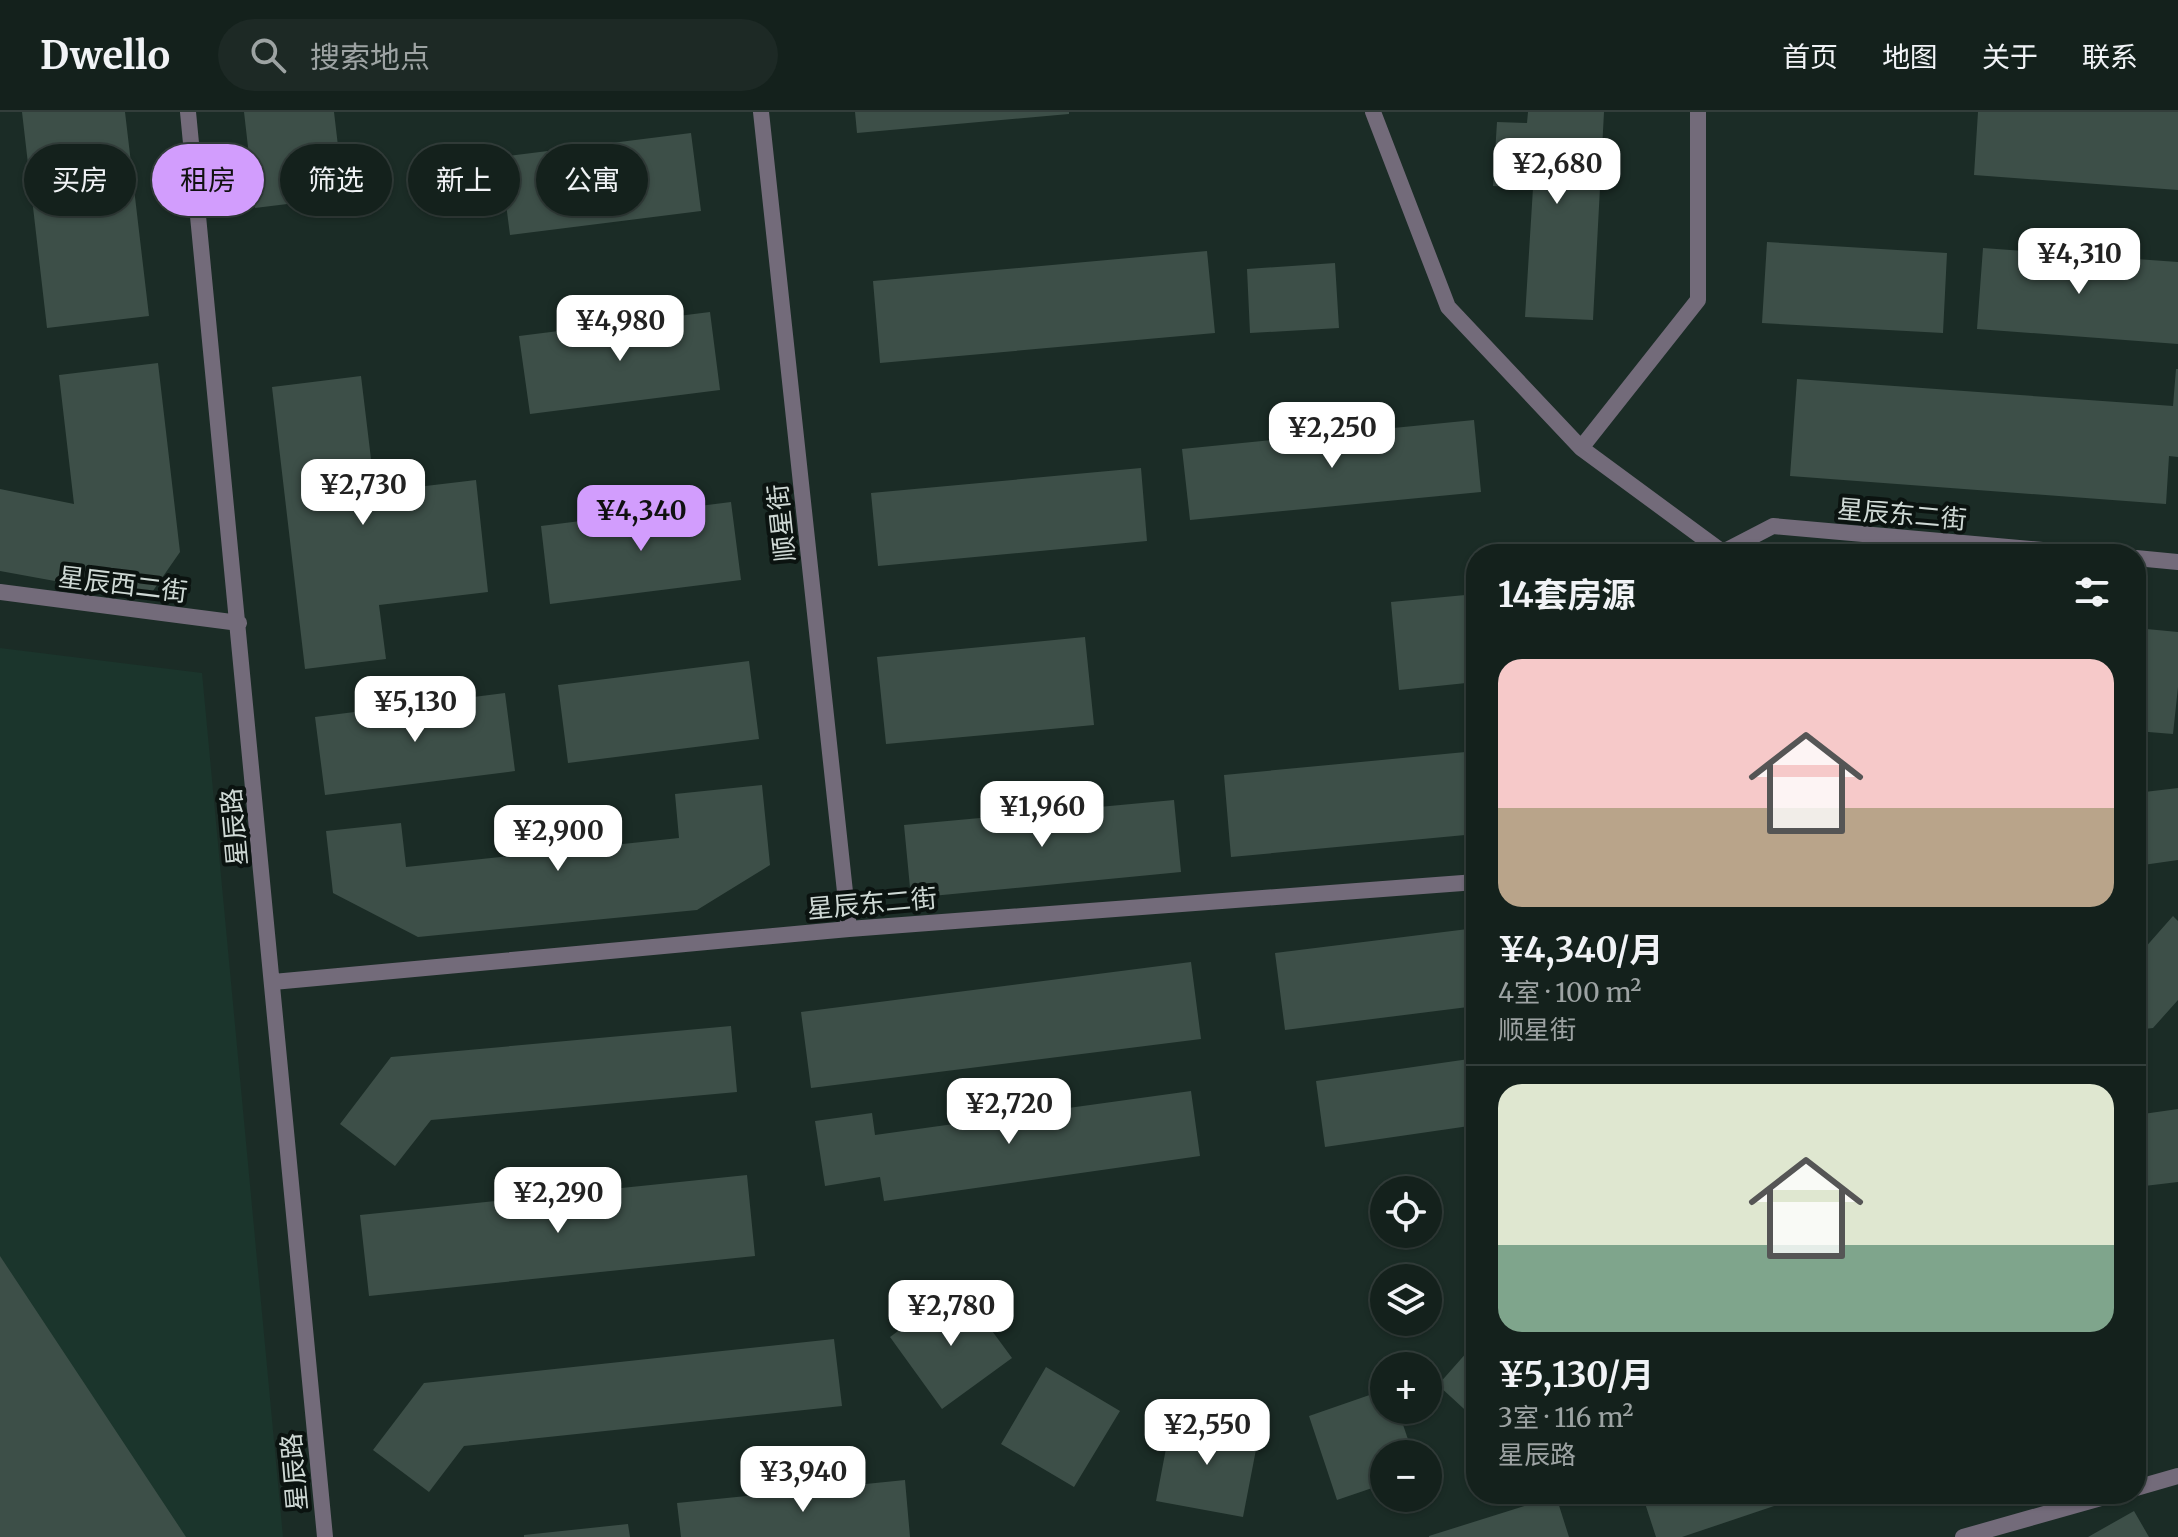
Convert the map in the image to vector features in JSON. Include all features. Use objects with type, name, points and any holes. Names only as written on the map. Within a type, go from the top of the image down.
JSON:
[{"type":"street","name":"星辰路","points":[[188,112],[325,1537]]},
{"type":"street","name":"顺星街","points":[[761,112],[849,929]]},
{"type":"street","points":[[1373,112],[1448,307],[1581,448],[1708,544]]},
{"type":"street","points":[[1581,448],[1698,300],[1698,112]]},
{"type":"street","name":"星辰东二街","points":[[1738,544],[1773,526],[1975,544]]},
{"type":"street","points":[[2146,559],[2178,562]]},
{"type":"street","name":"星辰西二街","points":[[0,592],[239,623]]},
{"type":"street","name":"星辰东二街","points":[[273,982],[849,929],[1466,883]]},
{"type":"street","points":[[2146,1485],[2178,1476]]},
{"type":"street","points":[[1963,1537],[2080,1504]]},
{"type":"shaded area","points":[[0,648],[202,673],[283,1537],[0,1537]]},
{"type":"building","points":[[22,112],[125,112],[129,144],[26,144]]},
{"type":"building","points":[[244,112],[334,112],[338,144],[280,144],[280,205],[264,207],[264,144],[248,144]]},
{"type":"building","points":[[855,112],[1069,112],[1069,114],[857,133]]},
{"type":"building","points":[[1528,112],[1604,112],[1593,320],[1525,317],[1533,188],[1493,186],[1497,122],[1527,123]]},
{"type":"building","points":[[1978,112],[2178,112],[2178,190],[1974,175]]},
{"type":"building","points":[[691,133],[701,211],[510,235],[508,216],[520,216],[520,154],[536,152],[536,216],[648,216],[648,144],[603,144]]},
{"type":"building","points":[[136,206],[149,316],[47,328],[34,216],[136,216]]},
{"type":"building","points":[[1767,242],[1947,253],[1943,333],[1762,323]]},
{"type":"building","points":[[1983,248],[2178,262],[2178,344],[1977,329]]},
{"type":"building","points":[[1207,251],[1215,333],[880,363],[873,281]]},
{"type":"building","points":[[1335,263],[1339,328],[1250,333],[1247,269]]},
{"type":"building","points":[[710,312],[720,390],[530,414],[519,336]]},
{"type":"building","points":[[158,363],[180,552],[148,598],[0,571],[0,489],[74,504],[59,375]]},
{"type":"building","points":[[2176,369],[2178,457],[2169,456],[2166,504],[1790,476],[1797,379],[2173,406]]},
{"type":"building","points":[[361,376],[375,492],[476,480],[488,592],[379,605],[386,659],[305,669],[272,387]]},
{"type":"building","points":[[1474,420],[1481,492],[1190,520],[1182,449]]},
{"type":"building","points":[[1141,468],[1147,541],[878,566],[871,493]]},
{"type":"building","points":[[731,502],[741,580],[550,604],[541,526]]},
{"type":"building","points":[[1466,595],[1466,683],[1399,690],[1391,602]]},
{"type":"building","points":[[2146,629],[2178,632],[2178,687],[2173,734],[2146,732]]},
{"type":"building","points":[[1085,637],[1094,725],[886,744],[877,657]]},
{"type":"building","points":[[749,661],[759,739],[568,763],[558,685]]},
{"type":"building","points":[[505,693],[515,771],[325,795],[315,717]]},
{"type":"building","points":[[1466,752],[1466,835],[1231,857],[1224,775]]},
{"type":"building","points":[[762,785],[770,865],[697,910],[418,937],[333,893],[326,831],[401,823],[406,867],[679,838],[675,794]]},
{"type":"building","points":[[2178,788],[2178,860],[2146,865],[2146,792]]},
{"type":"building","points":[[1174,800],[1181,872],[911,898],[904,825]]},
{"type":"building","points":[[2173,916],[2178,921],[2178,1000],[2153,1028],[2146,1029],[2146,947]]},
{"type":"building","points":[[1466,929],[1466,1007],[1285,1030],[1275,953]]},
{"type":"building","points":[[1191,962],[1201,1039],[811,1088],[801,1012]]},
{"type":"building","points":[[731,1026],[737,1092],[431,1120],[395,1166],[340,1124],[391,1057]]},
{"type":"building","points":[[1466,1059],[1466,1126],[1325,1147],[1316,1081]]},
{"type":"building","points":[[1191,1091],[1200,1156],[884,1201],[880,1177],[825,1186],[815,1121],[872,1113],[875,1135]]},
{"type":"building","points":[[2178,1109],[2178,1182],[2146,1186],[2146,1114]]},
{"type":"building","points":[[747,1175],[755,1256],[369,1296],[360,1215]]},
{"type":"building","points":[[0,1256],[186,1537],[0,1537]]},
{"type":"building","points":[[959,1286],[1012,1358],[942,1409],[890,1337]]},
{"type":"building","points":[[834,1339],[842,1406],[464,1446],[429,1492],[373,1450],[424,1383]]},
{"type":"building","points":[[1466,1353],[1466,1411],[1442,1389],[1442,1380]]},
{"type":"building","points":[[1046,1367],[1120,1411],[1074,1487],[1001,1444]]},
{"type":"building","points":[[1370,1395],[1370,1424],[1403,1424],[1408,1440],[1370,1440],[1370,1489],[1337,1500],[1309,1416]]},
{"type":"building","points":[[1172,1417],[1259,1434],[1243,1517],[1156,1501]]},
{"type":"building","points":[[905,1480],[910,1537],[681,1537],[677,1503]]},
{"type":"building","points":[[1531,1504],[1559,1504],[1569,1537],[1429,1537]]},
{"type":"building","points":[[1645,1504],[1780,1504],[1682,1537],[1656,1537]]},
{"type":"building","points":[[2134,1511],[2149,1537],[2088,1537]]},
{"type":"building","points":[[628,1524],[630,1537],[524,1537],[524,1535]]}]
